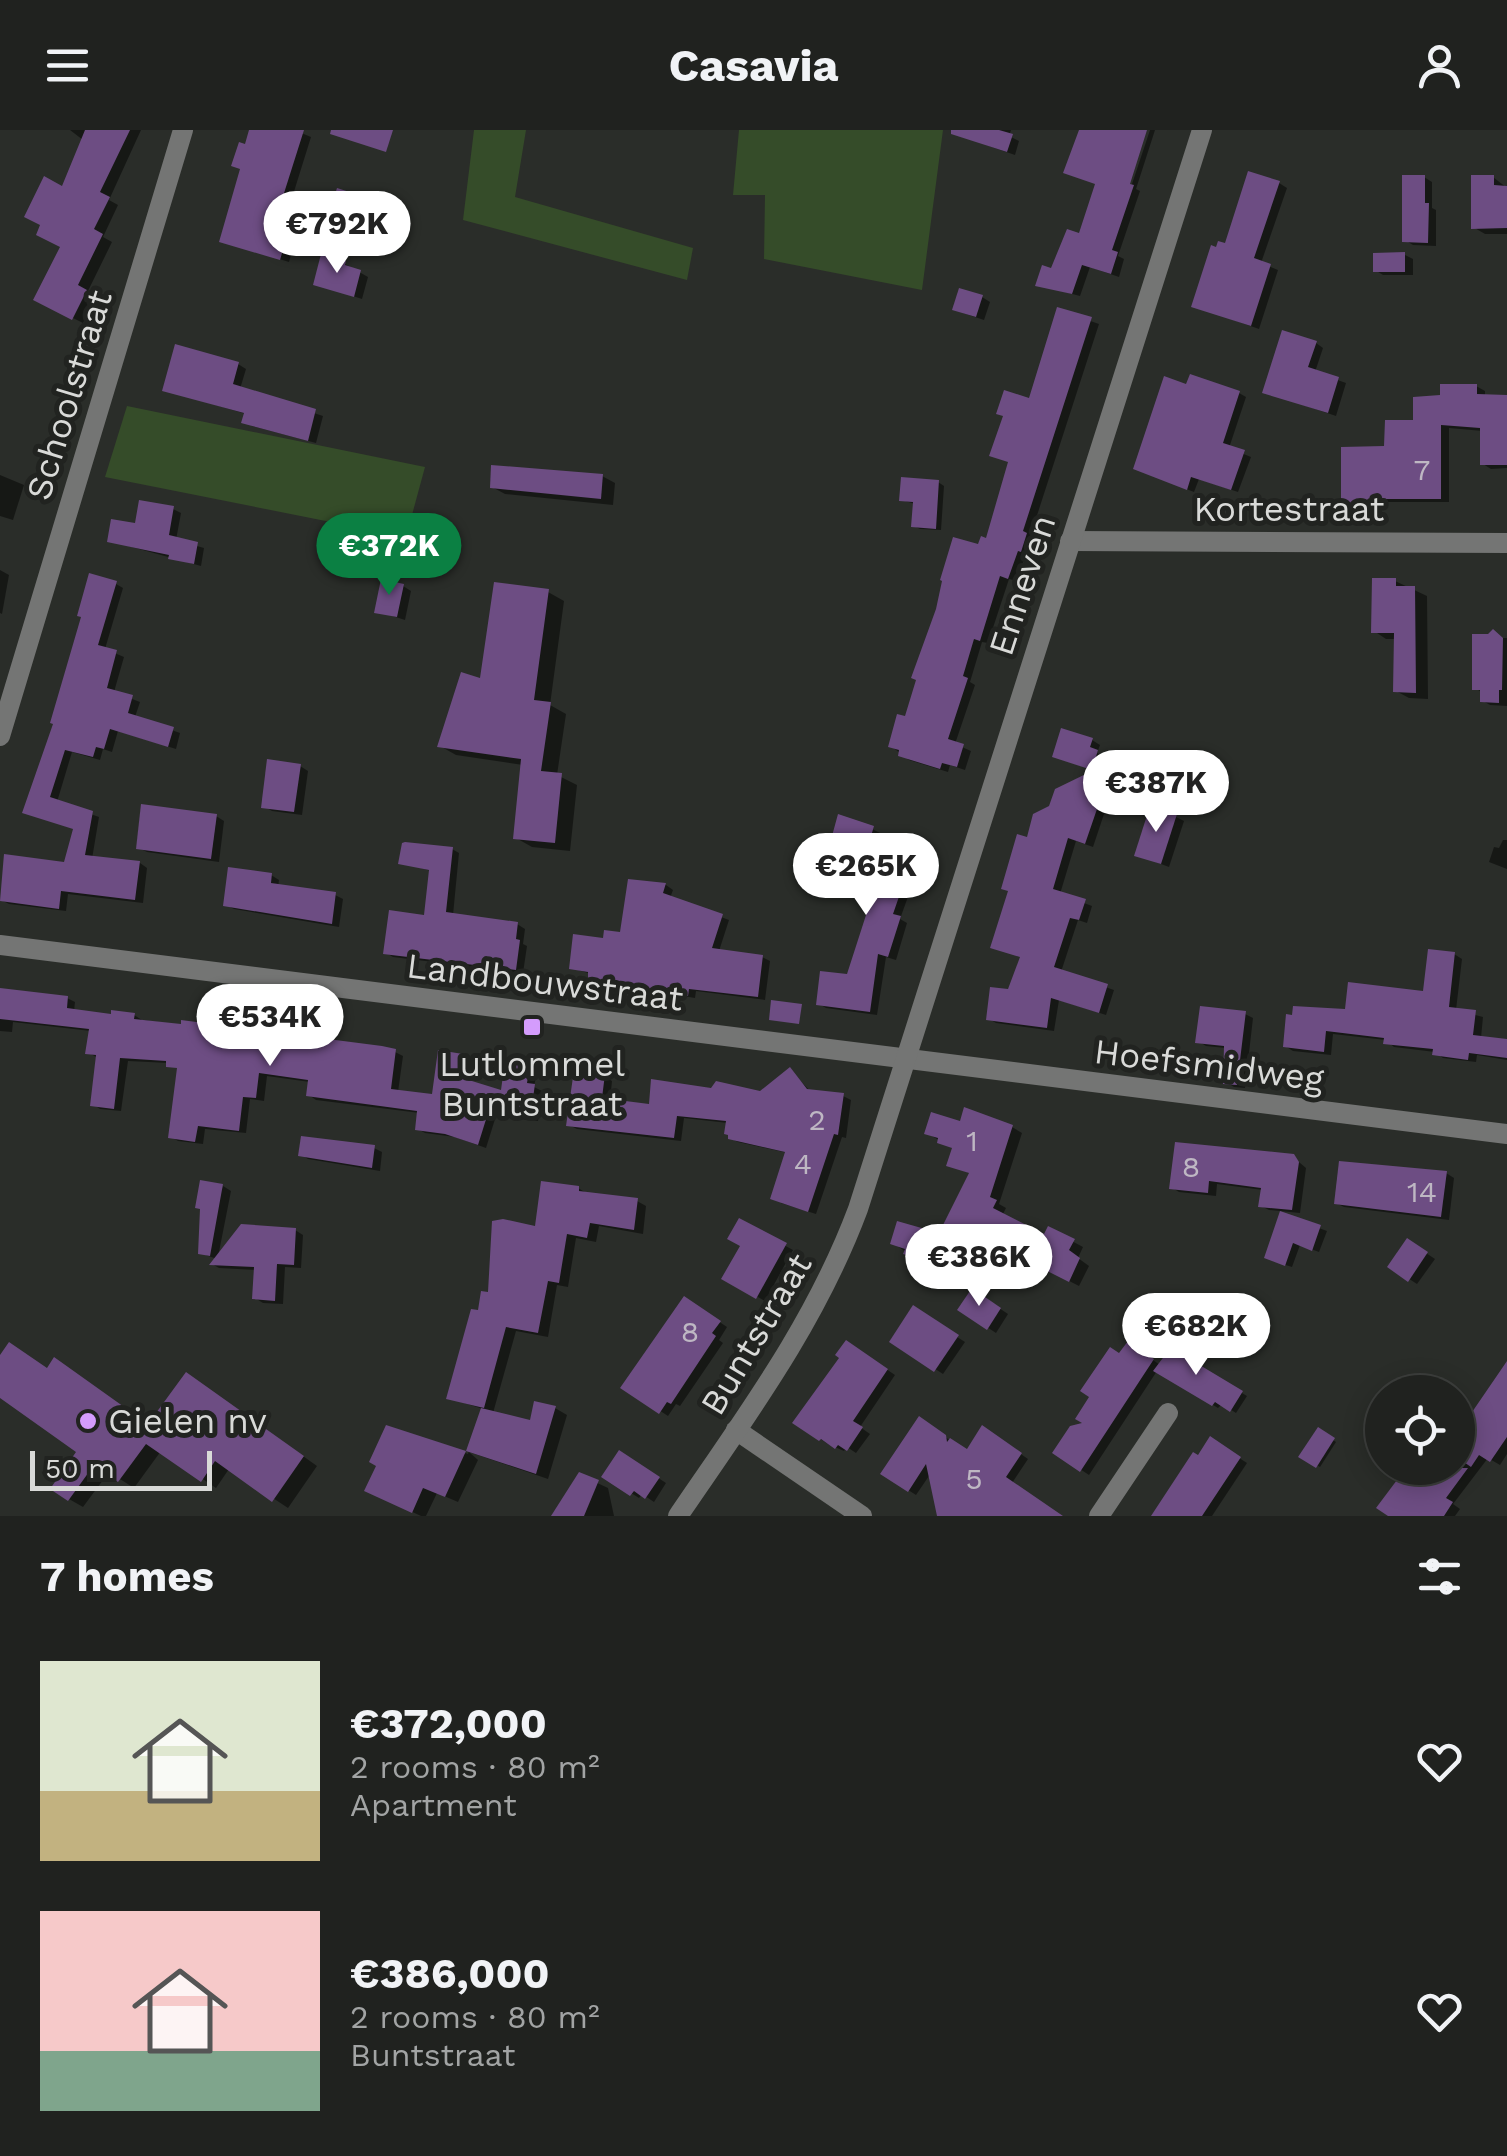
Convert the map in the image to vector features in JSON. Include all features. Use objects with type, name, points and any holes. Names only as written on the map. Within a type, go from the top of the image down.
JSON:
[{"type":"street","name":"Schoolstraat","points":[[0,736],[183,130]]},
{"type":"street","name":"Enneven","points":[[904,1060],[1202,130]]},
{"type":"street","name":"Kortestraat","points":[[1070,541],[1507,543]]},
{"type":"street","name":"Landbouwstraat","points":[[0,944],[904,1060]]},
{"type":"street","name":"Hoefsmidweg","points":[[904,1060],[1507,1134]]},
{"type":"street","name":"Buntstraat","points":[[678,1516],[811,1316],[837,1264],[904,1060]]},
{"type":"street","points":[[1099,1516],[1168,1413]]},
{"type":"street","points":[[736,1430],[862,1516]]},
{"type":"green space","points":[[474,130],[526,130],[515,197],[693,248],[687,280],[463,220]]},
{"type":"green space","points":[[739,130],[943,130],[922,290],[764,259],[765,195],[733,195]]},
{"type":"green space","points":[[127,406],[425,467],[406,537],[105,477]]},
{"type":"building","points":[[85,130],[130,130],[100,192],[110,197],[94,229],[103,234],[78,285],[87,290],[72,320],[33,300],[60,247],[36,235],[40,225],[24,217],[44,176],[62,186]]},
{"type":"building","points":[[249,130],[304,130],[279,209],[294,213],[280,260],[219,242],[240,169],[231,166],[239,142],[245,144]]},
{"type":"building","points":[[331,130],[393,130],[386,152],[330,134]]},
{"type":"building","points":[[951,130],[999,130],[1013,134],[1007,152],[951,134]]},
{"type":"building","points":[[1079,130],[1147,130],[1112,250],[1118,252],[1111,274],[1082,265],[1072,294],[1035,286],[1042,265],[1051,268],[1067,229],[1079,233],[1095,184],[1063,173]]},
{"type":"building","points":[[1248,171],[1280,181],[1254,258],[1271,264],[1251,326],[1191,307],[1211,245],[1225,243]]},
{"type":"building","points":[[1402,175],[1425,175],[1428,243],[1402,242]]},
{"type":"building","points":[[1471,175],[1494,175],[1494,185],[1507,186],[1507,228],[1471,229]]},
{"type":"building","points":[[337,188],[365,197],[359,219],[330,210]]},
{"type":"building","points":[[1405,252],[1405,272],[1373,272],[1373,253]]},
{"type":"building","points":[[321,254],[361,270],[354,297],[313,285]]},
{"type":"building","points":[[959,288],[983,295],[976,317],[952,310]]},
{"type":"building","points":[[1057,307],[1092,317],[1023,531],[1027,533],[1021,552],[1018,551],[1008,579],[1000,576],[980,641],[974,639],[963,676],[968,678],[948,739],[964,744],[957,767],[942,763],[940,769],[898,756],[899,750],[888,747],[897,714],[905,716],[916,680],[911,678],[936,609],[953,537],[978,544],[981,536],[986,538],[1008,462],[989,456],[1003,416],[996,414],[1004,390],[1029,398]]},
{"type":"building","points":[[1282,330],[1317,341],[1308,367],[1339,377],[1328,413],[1262,393]]},
{"type":"building","points":[[175,344],[239,362],[233,384],[316,409],[308,441],[241,423],[244,413],[162,391]]},
{"type":"building","points":[[1190,374],[1240,391],[1223,443],[1245,450],[1231,490],[1191,477],[1187,490],[1133,469],[1164,376],[1186,384]]},
{"type":"building","points":[[1440,384],[1477,384],[1477,394],[1507,395],[1507,465],[1480,465],[1480,428],[1441,425],[1441,499],[1368,499],[1368,504],[1341,504],[1341,447],[1384,446],[1385,420],[1413,420],[1413,397],[1440,395]]},
{"type":"building","points":[[491,465],[603,474],[601,499],[490,488]]},
{"type":"building","points":[[901,477],[939,480],[936,529],[911,527],[913,502],[899,501]]},
{"type":"building","points":[[139,500],[174,506],[169,535],[198,542],[194,564],[107,542],[111,519],[135,523]]},
{"type":"building","points":[[89,573],[117,581],[98,645],[117,650],[107,688],[133,695],[128,713],[174,727],[168,747],[110,729],[104,749],[96,747],[93,757],[65,750],[50,797],[93,811],[85,855],[140,861],[135,900],[61,891],[59,909],[0,901],[4,854],[64,862],[73,829],[22,813],[53,724],[50,723],[81,617],[77,616]]},
{"type":"building","points":[[1372,578],[1396,578],[1396,586],[1415,586],[1416,693],[1393,692],[1394,633],[1371,633]]},
{"type":"building","points":[[381,579],[404,584],[397,617],[374,613]]},
{"type":"building","points":[[494,582],[549,589],[534,700],[551,702],[541,771],[562,773],[555,843],[513,839],[521,759],[437,747],[461,672],[480,678]]},
{"type":"building","points":[[1493,629],[1503,638],[1499,703],[1480,702],[1480,690],[1472,690],[1472,634],[1488,634]]},
{"type":"building","points":[[1061,728],[1093,738],[1090,747],[1098,750],[1092,770],[1052,757]]},
{"type":"building","points":[[267,759],[301,764],[294,812],[261,808]]},
{"type":"building","points":[[1090,772],[1108,777],[1085,844],[1068,838],[1053,889],[1086,899],[1079,920],[1070,918],[1054,967],[1108,984],[1099,1013],[1051,998],[1047,1028],[986,1020],[990,987],[1008,989],[1020,957],[990,948],[1008,891],[1001,889],[1017,834],[1027,837],[1033,814],[1049,806],[1055,789]]},
{"type":"building","points":[[141,804],[217,814],[211,859],[136,849]]},
{"type":"building","points":[[1150,806],[1177,814],[1161,864],[1134,856]]},
{"type":"building","points":[[838,814],[874,826],[869,843],[912,859],[893,914],[901,916],[888,957],[878,954],[870,1012],[816,1005],[820,971],[847,974],[877,881],[848,871],[854,851],[840,846],[841,839],[832,836]]},
{"type":"building","points":[[405,842],[453,847],[446,912],[518,922],[516,970],[383,954],[389,910],[424,915],[429,870],[398,864]]},
{"type":"building","points":[[228,867],[272,873],[271,883],[336,892],[332,924],[223,906]]},
{"type":"building","points":[[628,879],[666,883],[663,893],[723,914],[712,948],[763,955],[758,997],[689,989],[688,996],[648,991],[649,988],[588,979],[588,972],[569,969],[573,934],[603,938],[604,930],[620,932]]},
{"type":"building","points":[[1428,949],[1455,952],[1449,1007],[1476,1010],[1473,1035],[1507,1039],[1507,1058],[1469,1053],[1468,1060],[1432,1055],[1433,1049],[1383,1044],[1384,1038],[1326,1031],[1324,1052],[1283,1047],[1286,1014],[1292,1015],[1293,1006],[1345,1009],[1348,982],[1423,991]]},
{"type":"building","points":[[0,988],[68,996],[67,1008],[135,1013],[134,1019],[181,1024],[181,1020],[396,1049],[391,1089],[432,1094],[438,1050],[463,1054],[459,1077],[501,1090],[505,1061],[530,1064],[527,1083],[535,1084],[530,1119],[488,1113],[478,1145],[445,1134],[415,1130],[417,1111],[306,1096],[308,1080],[259,1073],[256,1098],[243,1097],[239,1131],[198,1126],[195,1142],[168,1138],[177,1068],[166,1067],[166,1061],[120,1058],[114,1109],[90,1106],[96,1055],[85,1054],[89,1029],[0,1019]]},
{"type":"building","points":[[771,1000],[802,1004],[799,1024],[769,1020]]},
{"type":"building","points":[[1200,1006],[1246,1011],[1237,1085],[1223,1084],[1224,1046],[1195,1043]]},
{"type":"building","points":[[790,1067],[807,1089],[844,1093],[838,1135],[834,1134],[808,1212],[770,1199],[785,1152],[728,1139],[724,1134],[726,1121],[677,1116],[674,1138],[566,1126],[574,1070],[605,1074],[602,1098],[649,1104],[651,1079],[711,1088],[716,1081],[760,1091]]},
{"type":"building","points":[[964,1107],[1013,1125],[990,1197],[997,1200],[993,1208],[1044,1234],[1048,1226],[1075,1239],[1069,1250],[1080,1258],[1069,1282],[962,1228],[950,1268],[903,1254],[905,1249],[890,1244],[897,1221],[939,1233],[969,1173],[946,1166],[952,1148],[924,1134],[931,1112],[960,1121]]},
{"type":"building","points":[[301,1136],[375,1145],[372,1168],[298,1156]]},
{"type":"building","points":[[1175,1142],[1294,1154],[1299,1162],[1292,1210],[1258,1207],[1261,1188],[1209,1181],[1208,1193],[1169,1189]]},
{"type":"building","points":[[1339,1161],[1447,1171],[1441,1217],[1334,1204]]},
{"type":"building","points":[[200,1180],[223,1184],[210,1256],[198,1254],[200,1209],[195,1208]]},
{"type":"building","points":[[541,1181],[579,1186],[579,1191],[638,1198],[634,1230],[590,1223],[587,1238],[567,1234],[559,1283],[548,1281],[538,1333],[506,1327],[484,1408],[446,1399],[471,1309],[478,1310],[481,1291],[488,1292],[492,1221],[503,1219],[535,1226]]},
{"type":"building","points":[[1280,1211],[1321,1225],[1312,1251],[1293,1243],[1285,1266],[1264,1258]]},
{"type":"building","points":[[739,1218],[787,1243],[756,1299],[721,1279],[740,1246],[727,1239]]},
{"type":"building","points":[[241,1224],[296,1228],[294,1265],[277,1264],[275,1301],[252,1299],[254,1267],[209,1265]]},
{"type":"building","points":[[1407,1238],[1428,1252],[1408,1282],[1387,1267]]},
{"type":"building","points":[[972,1288],[1001,1308],[987,1330],[957,1310]]},
{"type":"building","points":[[684,1296],[721,1321],[712,1333],[716,1336],[671,1404],[667,1402],[659,1414],[620,1388]]},
{"type":"building","points":[[913,1305],[959,1335],[934,1372],[889,1342]]},
{"type":"building","points":[[1178,1338],[1194,1349],[1188,1358],[1243,1391],[1230,1412],[1215,1402],[1212,1406],[1153,1371]]},
{"type":"building","points":[[846,1340],[888,1369],[853,1421],[863,1427],[847,1451],[819,1441],[792,1423],[839,1358],[835,1355]]},
{"type":"building","points":[[1128,1341],[1154,1359],[1080,1472],[1052,1453],[1070,1426],[1082,1423],[1075,1419],[1089,1397],[1080,1391],[1110,1347],[1119,1353]]},
{"type":"building","points":[[9,1342],[47,1368],[54,1357],[148,1424],[186,1372],[304,1456],[272,1502],[215,1461],[201,1482],[146,1444],[118,1482],[94,1465],[68,1501],[50,1489],[76,1452],[0,1398],[0,1355]]},
{"type":"building","points":[[1507,1361],[1507,1437],[1490,1462],[1479,1455],[1475,1461],[1475,1408]]},
{"type":"building","points":[[534,1401],[556,1406],[536,1474],[466,1451],[481,1408],[530,1420]]},
{"type":"building","points":[[919,1416],[946,1435],[947,1442],[950,1438],[967,1449],[982,1425],[1022,1453],[1006,1477],[1063,1516],[937,1516],[926,1464],[908,1492],[880,1474]]},
{"type":"building","points":[[386,1425],[466,1451],[445,1497],[423,1488],[412,1513],[364,1491],[376,1466],[369,1462]]},
{"type":"building","points":[[1318,1427],[1335,1438],[1316,1468],[1298,1457]]},
{"type":"building","points":[[1210,1436],[1241,1457],[1202,1516],[1151,1516],[1193,1452],[1198,1455]]},
{"type":"building","points":[[619,1450],[660,1477],[645,1499],[634,1491],[630,1496],[601,1477]]},
{"type":"building","points":[[579,1472],[599,1480],[584,1516],[551,1516]]},
{"type":"building","points":[[1393,1485],[1456,1485],[1446,1498],[1453,1502],[1444,1516],[1388,1516],[1376,1508]]},
{"type":"place","name":"Lutlommel Buntstraat","points":[[532,1027]]},
{"type":"place","name":"Gielen nv","points":[[88,1421]]}]
